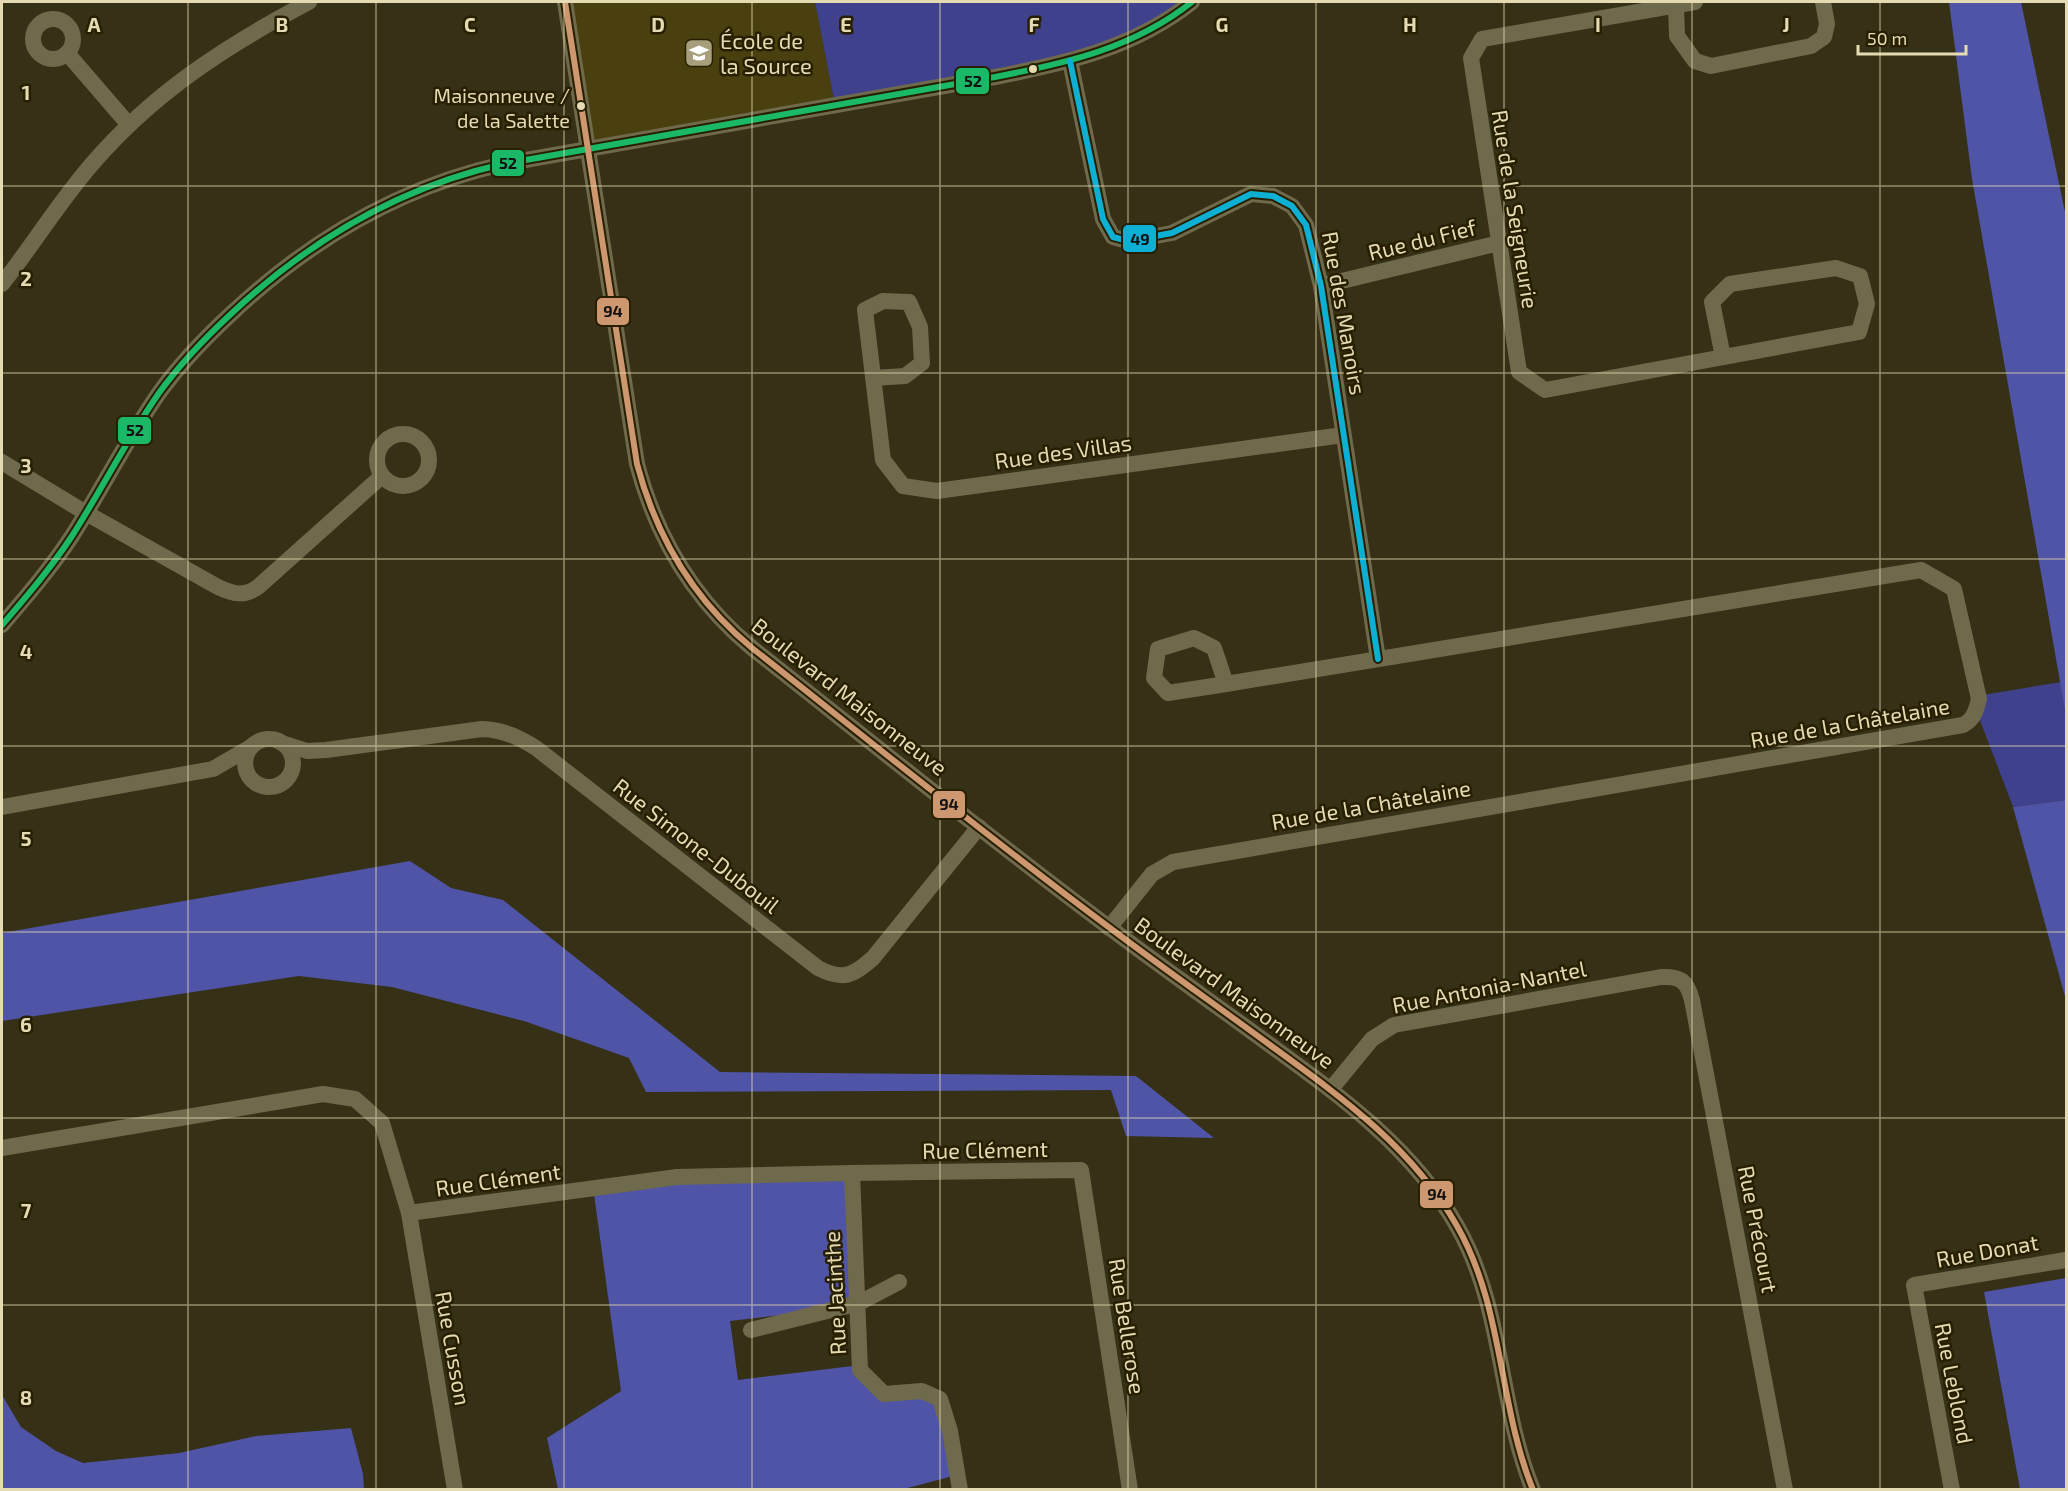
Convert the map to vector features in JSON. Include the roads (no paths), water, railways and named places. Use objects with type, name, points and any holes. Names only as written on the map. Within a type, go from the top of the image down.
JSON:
[{"type":"street","points":[[2,284],[72,188],[129,124],[173,86],[214,56],[261,27],[309,2]]},
{"type":"street","name":"Boulevard Maisonneuve","points":[[566,2],[637,464],[648,498],[671,552],[695,589],[738,636],[1109,928],[1330,1089],[1368,1120],[1414,1166],[1440,1199],[1466,1242],[1489,1305],[1515,1433],[1533,1490]]},
{"type":"street","points":[[2,625],[42,576],[86,513],[138,424],[161,391],[204,340],[240,305],[296,259],[369,213],[434,184],[478,169],[1006,75],[1070,61],[1092,55],[1139,36],[1172,18],[1192,2]]},
{"type":"street","name":"Rue de la Seigneurie","points":[[1695,2],[1482,39],[1472,58],[1519,372],[1545,390],[1859,332],[1867,304],[1860,276],[1836,268],[1730,284],[1712,302],[1723,357]]},
{"type":"street","points":[[1676,6],[1677,36],[1695,61],[1710,66],[1812,46],[1824,37],[1826,31],[1823,2]]},
{"type":"street","points":[[67,53],[129,124]]},
{"type":"street","name":"Rue des Manoirs","points":[[1070,61],[1103,219],[1113,237],[1128,241],[1172,233],[1251,194],[1273,196],[1292,206],[1306,225],[1321,286],[1378,659]]},
{"type":"street","name":"Rue du Fief","points":[[1321,286],[1499,243]]},
{"type":"street","name":"Rue des Villas","points":[[873,378],[905,376],[922,363],[920,327],[909,302],[883,301],[865,310],[873,378],[883,460],[903,486],[937,491],[1343,435]]},
{"type":"street","points":[[2,462],[86,513],[218,587],[242,595],[258,587],[382,476]]},
{"type":"street","name":"Rue de la Châtelaine","points":[[1109,928],[1152,874],[1173,862],[1963,725],[1970,721],[1976,712],[1979,699],[1954,589],[1921,570],[1226,684]]},
{"type":"street","name":"Rue Simone-Dubouil","points":[[213,769],[266,739],[307,751],[482,729],[510,733],[536,748],[818,968],[846,976],[873,958],[979,827]]},
{"type":"street","points":[[282,743],[292,758],[291,771]]},
{"type":"street","points":[[251,747],[245,762],[247,774],[251,780]]},
{"type":"street","name":"Rue Simone-Dubouil","points":[[2,807],[213,769],[229,771],[263,786],[277,786],[309,756],[326,750]]},
{"type":"street","name":"Rue Antonia-Nantel","points":[[1330,1089],[1372,1039],[1394,1025],[1661,977],[1674,977],[1681,980]]},
{"type":"street","name":"Rue Précourt","points":[[1681,980],[1690,991],[1692,1000],[1785,1490]]},
{"type":"street","name":"Rue Clément","points":[[2,1148],[322,1094],[355,1099],[382,1123],[408,1213],[677,1177],[1081,1170]]},
{"type":"street","name":"Rue Bellerose","points":[[1081,1170],[1130,1490]]},
{"type":"street","name":"Rue Jacinthe","points":[[852,1173],[860,1370],[884,1394],[922,1391],[940,1399],[950,1431],[960,1490]]},
{"type":"street","name":"Rue Cusson","points":[[408,1213],[455,1490]]},
{"type":"street","name":"Rue Donat","points":[[1914,1285],[2067,1260]]},
{"type":"street","points":[[751,1330],[857,1304],[899,1282]]},
{"type":"street","name":"Rue Leblond","points":[[1914,1285],[1952,1490]]},
{"type":"place","name":"École de la Source","points":[[699,53]]},
{"type":"place","name":"Maisonneuve / de la Salette","points":[[581,106]]}]
